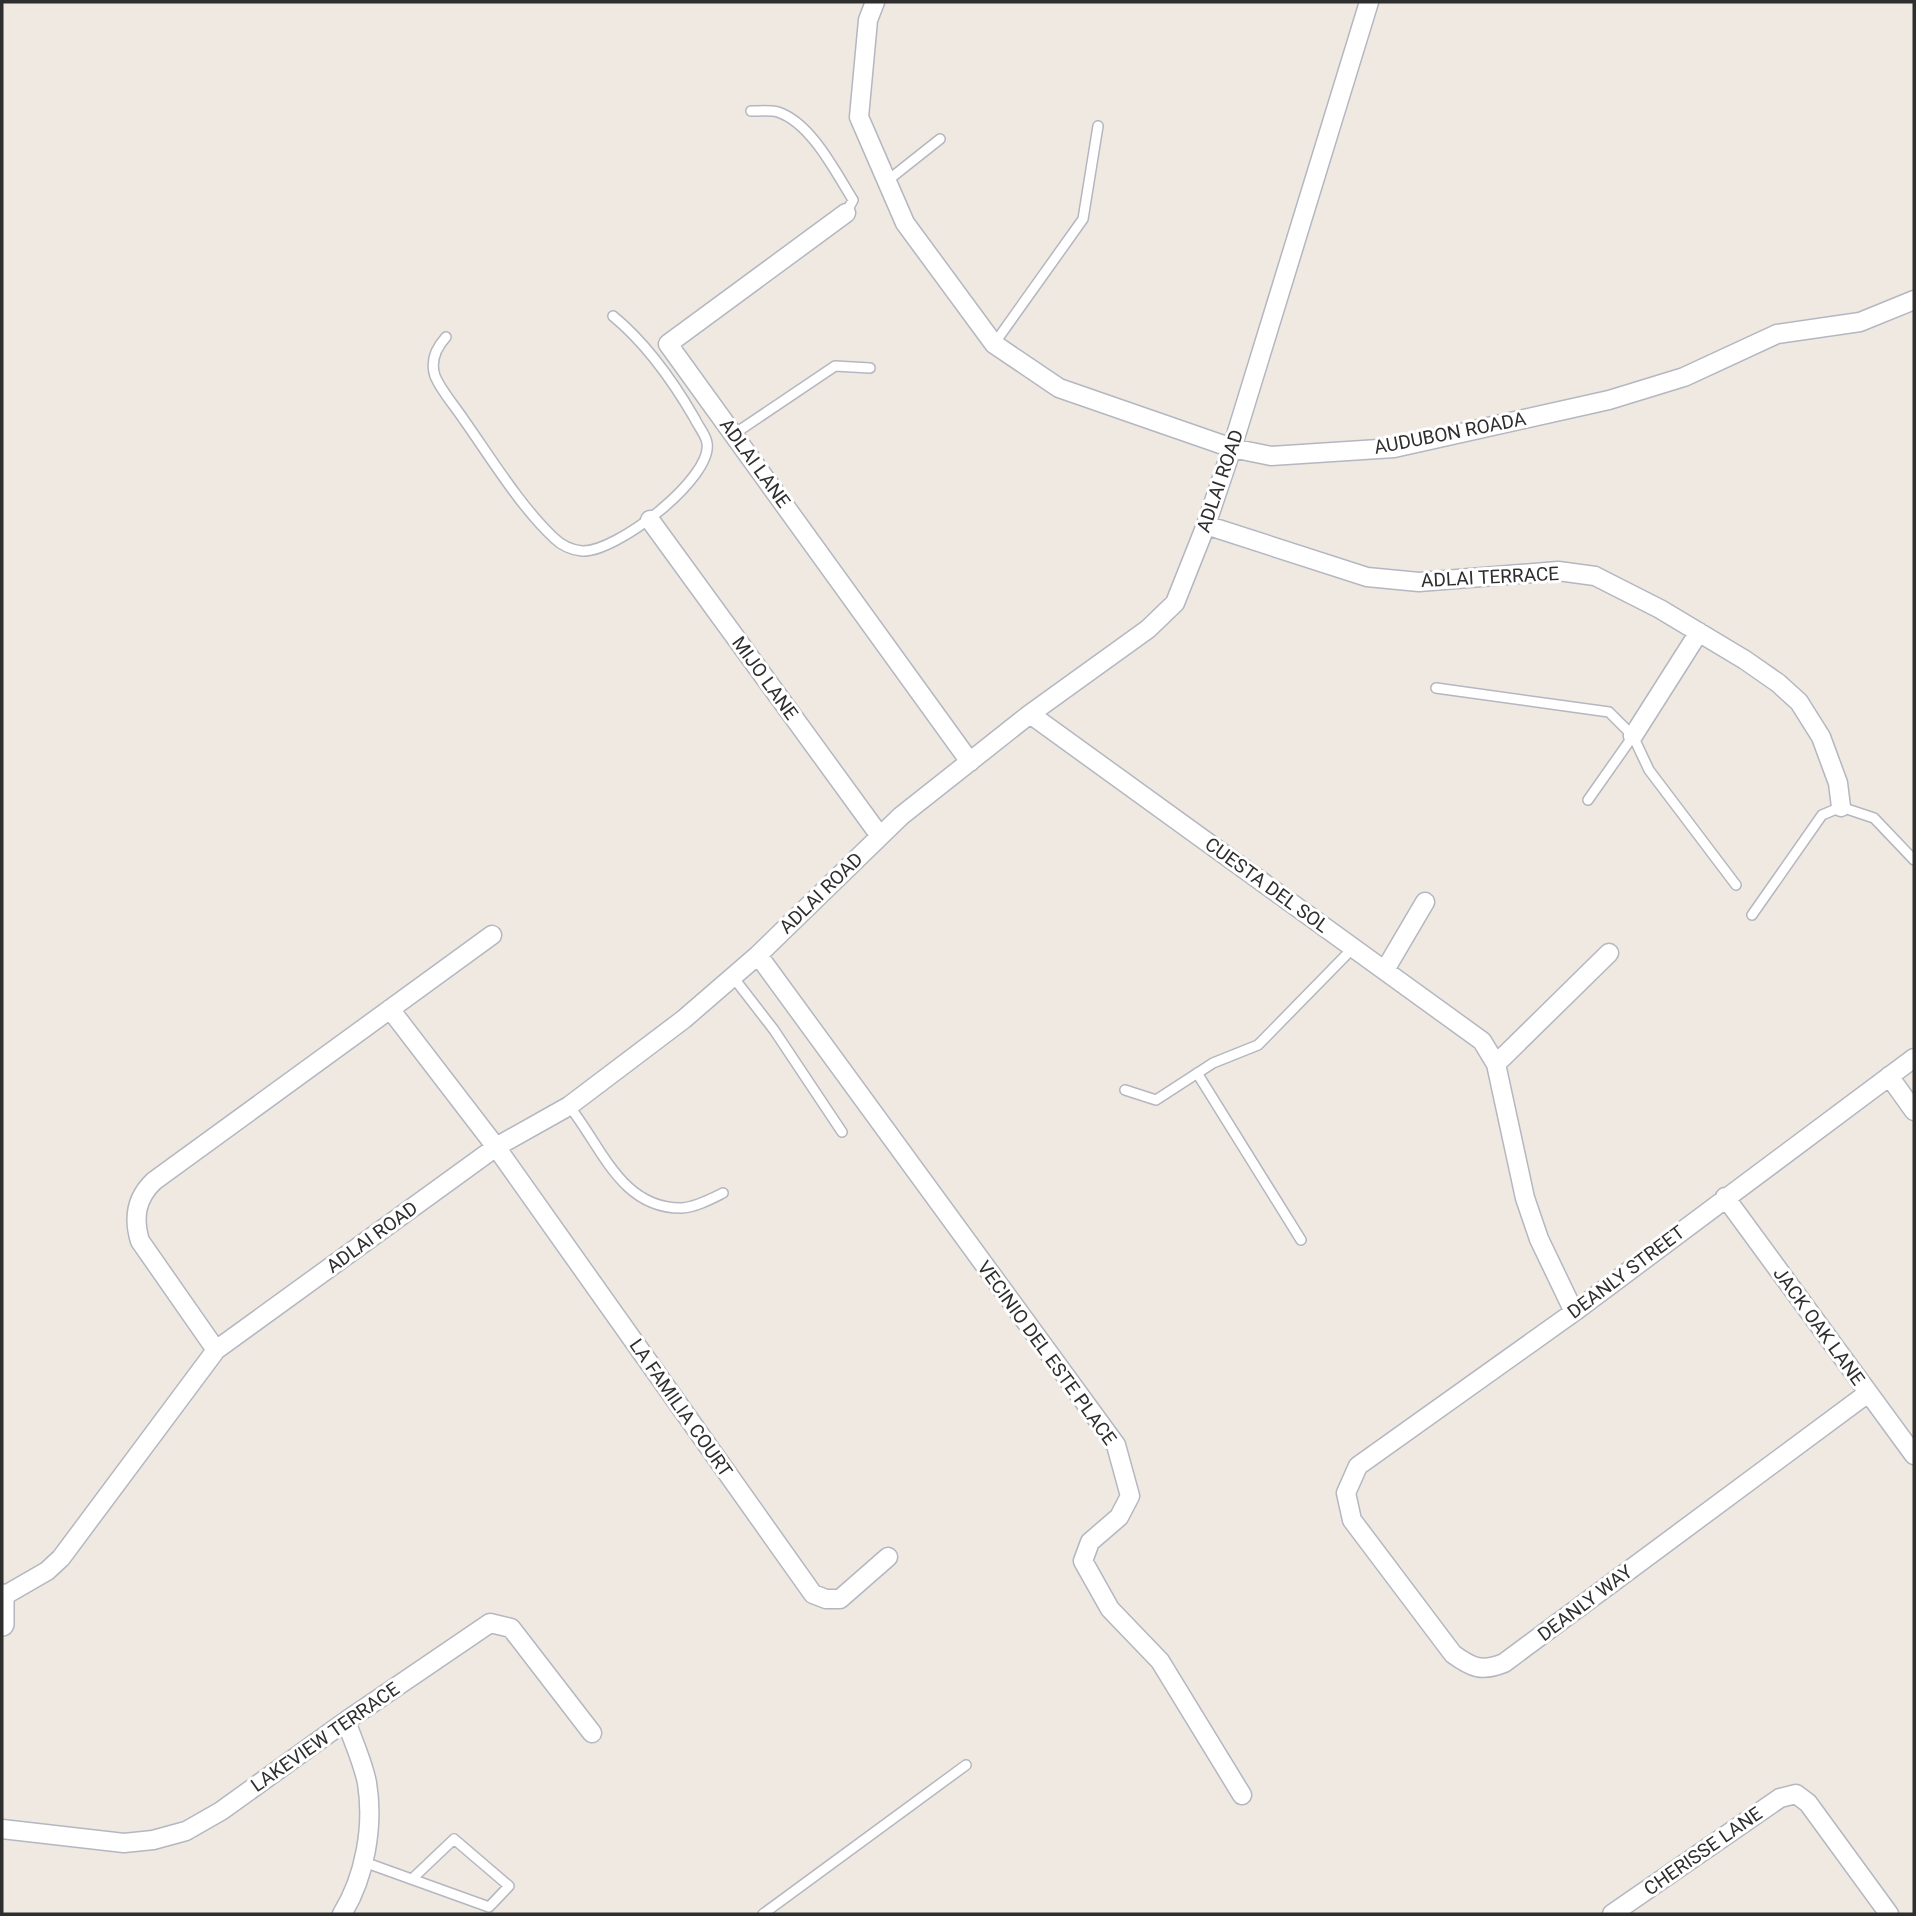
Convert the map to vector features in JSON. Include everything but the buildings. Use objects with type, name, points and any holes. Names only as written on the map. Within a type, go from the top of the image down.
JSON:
[{"type":"street","name":"AUDUBON ROADA","points":[[875,2],[868,20],[859,117],[905,223],[994,344],[1059,388],[1232,448],[1271,456],[1394,448],[1609,400],[1684,377],[1777,334],[1860,322],[1914,300]]},
{"type":"street","name":"ADLAI ROAD","points":[[2,1597],[47,1571],[61,1558],[216,1350],[496,1147],[569,1106],[684,1019],[758,955],[901,816],[1030,714],[1148,629],[1175,603],[1206,525],[1232,448],[1369,2]]},
{"type":"street","name":"ADLAI LANE","points":[[846,213],[668,344],[970,762]]},
{"type":"street","name":"MIJO LANE","points":[[650,520],[880,836]]},
{"type":"street","name":"ADLAI TERRACE","points":[[1206,525],[1367,577],[1419,582],[1501,577],[1524,572],[1558,571],[1595,576],[1629,592],[1745,660],[1778,683],[1799,702],[1821,737],[1838,783],[1841,807]]},
{"type":"street","points":[[1633,736],[1699,632]]},
{"type":"street","name":"CUESTA DEL SOL","points":[[1030,714],[1482,1041],[1496,1064],[1525,1198],[1539,1239],[1574,1312]]},
{"type":"street","points":[[1385,970],[1425,902]]},
{"type":"street","points":[[216,1350],[140,1241],[136,1212],[142,1195],[154,1181],[492,935]]},
{"type":"street","points":[[1496,1064],[1609,953]]},
{"type":"street","name":"VECINIO DEL ESTE PLACE","points":[[758,955],[1116,1445],[1130,1496],[1119,1517],[1090,1542],[1083,1561],[1110,1609],[1160,1661],[1242,1795]]},
{"type":"street","name":"LA FAMILIA COURT","points":[[390,1009],[496,1147],[813,1594],[826,1599],[840,1598],[888,1558]]},
{"type":"street","name":"DEANLY STREET","points":[[1346,1493],[1358,1466],[1574,1312],[1914,1058]]},
{"type":"street","points":[[1889,1076],[1914,1111]]},
{"type":"street","name":"JACK OAK LANE","points":[[1725,1197],[1914,1455]]},
{"type":"street","name":"DEANLY WAY","points":[[1346,1493],[1352,1520],[1453,1654],[1468,1665],[1489,1669],[1504,1663],[1868,1393]]},
{"type":"street","points":[[2,1597],[2,1624]]},
{"type":"street","name":"LAKEVIEW TERRACE","points":[[2,1829],[124,1843],[167,1837],[204,1822],[490,1623],[511,1628],[592,1733]]},
{"type":"street","points":[[342,1914],[364,1861],[370,1816],[366,1781],[346,1721]]},
{"type":"street","name":"CHERISSE LANE","points":[[1612,1914],[1780,1798],[1796,1794],[1808,1802],[1889,1914]]},
{"type":"lane","points":[[751,111],[775,111],[796,120],[819,148],[853,200],[846,213]]},
{"type":"lane","points":[[994,344],[1083,219],[1098,126]]},
{"type":"lane","points":[[886,182],[940,139]]},
{"type":"lane","points":[[446,337],[434,355],[435,374],[439,383],[498,469],[555,539],[573,549],[592,550],[650,520],[693,478],[705,461],[707,442],[686,404],[655,359],[631,331],[613,316]]},
{"type":"lane","points":[[734,434],[835,366],[870,368]]},
{"type":"lane","points":[[1436,688],[1609,712],[1633,736],[1649,771],[1736,885]]},
{"type":"lane","points":[[1588,800],[1633,736]]},
{"type":"lane","points":[[1752,915],[1822,815],[1841,807],[1874,818],[1914,860]]},
{"type":"lane","points":[[1125,1090],[1156,1100],[1213,1063],[1258,1045],[1353,948]]},
{"type":"lane","points":[[733,977],[774,1030],[842,1132]]},
{"type":"lane","points":[[1197,1073],[1301,1240]]},
{"type":"lane","points":[[569,1106],[613,1172],[641,1200],[684,1208],[723,1194]]},
{"type":"lane","points":[[763,1914],[966,1765]]},
{"type":"lane","points":[[364,1861],[412,1879],[489,1907],[509,1886],[454,1839],[412,1879]]}]
